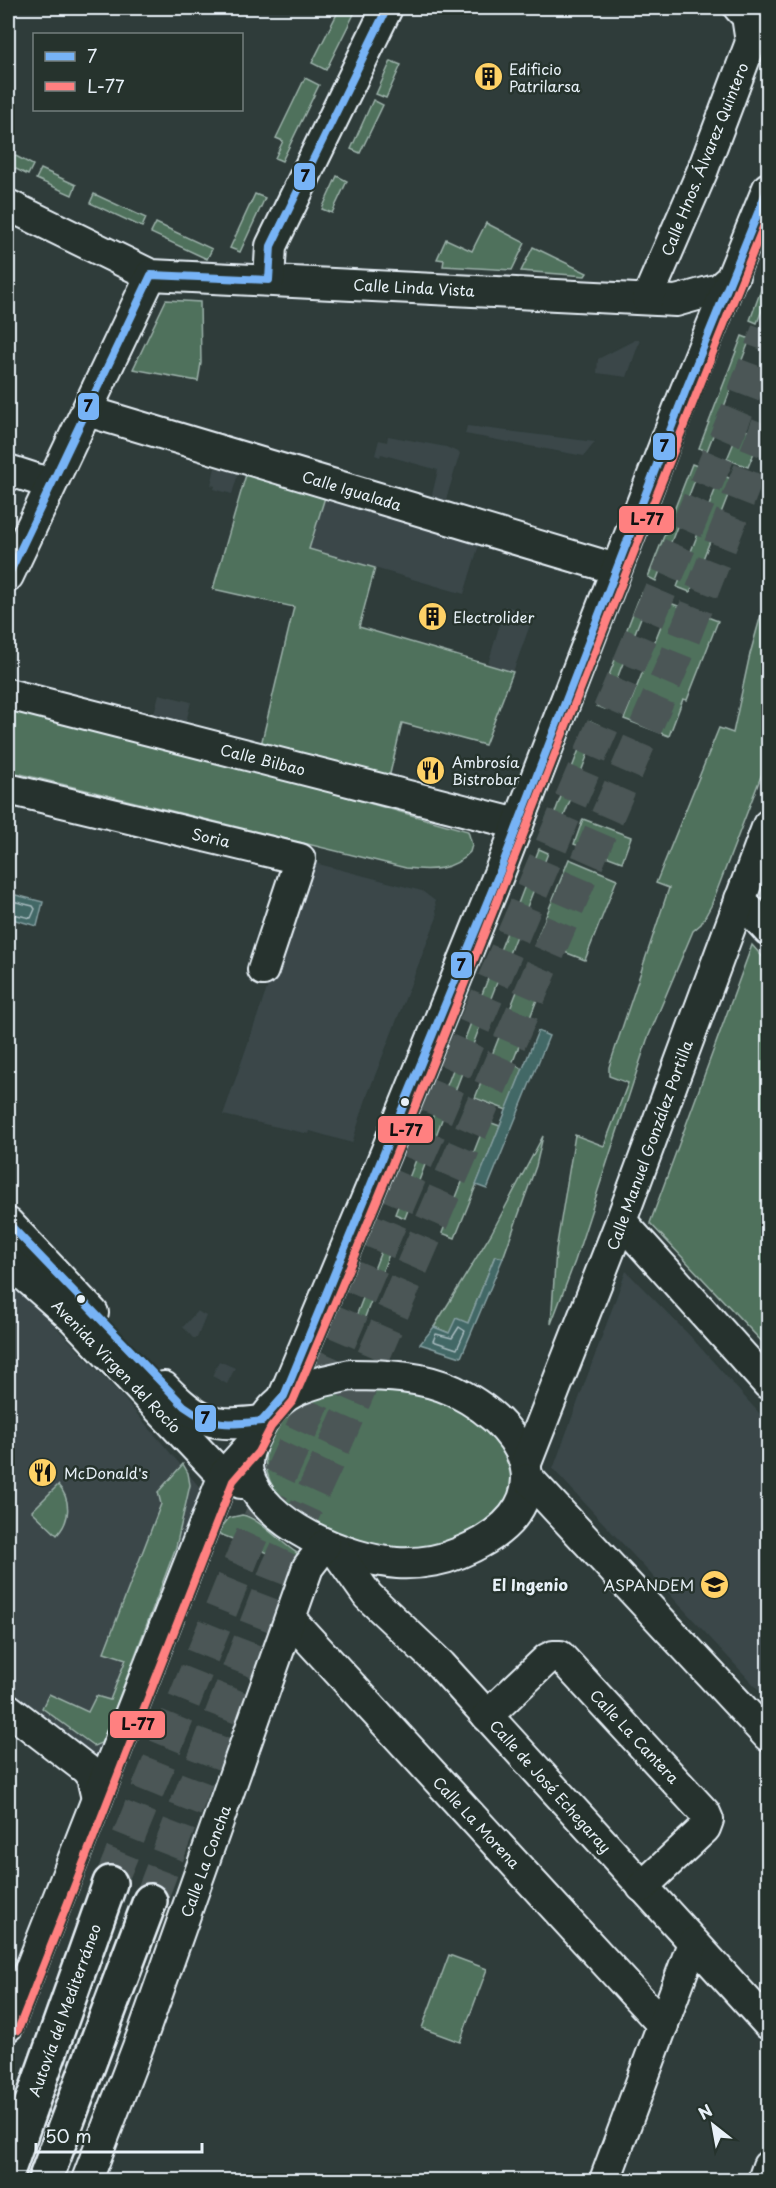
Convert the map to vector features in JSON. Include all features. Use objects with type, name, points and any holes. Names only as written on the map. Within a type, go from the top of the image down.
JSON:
[{"type":"highway","name":"Autovía del Mediterráneo","points":[[8,2170],[110,1883]]},
{"type":"highway","points":[[45,2181],[150,1901]]},
{"type":"highway","points":[[8,2128],[45,2062]]},
{"type":"street","points":[[269,280],[271,246],[387,8]]},
{"type":"street","name":"Calle Hnos. Álvarez Quintero","points":[[662,300],[702,172],[751,42],[743,12]]},
{"type":"street","points":[[8,2026],[224,1475],[284,1396],[387,1152],[518,824],[685,392],[768,188]]},
{"type":"street","points":[[8,205],[151,275],[8,576]]},
{"type":"street","name":"Calle Linda Vista","points":[[151,275],[662,300],[719,289],[734,276]]},
{"type":"street","points":[[662,300],[694,317],[699,333],[683,379],[685,392]]},
{"type":"street","name":"Calle Igualada","points":[[87,411],[616,569]]},
{"type":"street","points":[[8,470],[51,484]]},
{"type":"street","name":"Calle Bilbao","points":[[8,694],[518,824]]},
{"type":"street","name":"Soria","points":[[8,789],[300,859],[263,970]]},
{"type":"street","name":"Calle Manuel González Portilla","points":[[330,1546],[350,1555],[397,1563],[424,1562],[453,1555],[490,1539],[503,1529],[521,1503],[528,1471],[768,825]]},
{"type":"street","points":[[740,899],[768,930]]},
{"type":"street","points":[[621,1221],[768,1384]]},
{"type":"street","name":"Avenida Virgen del Rocío","points":[[8,1223],[184,1406],[201,1418],[256,1434]]},
{"type":"street","points":[[8,1239],[27,1256],[46,1263]]},
{"type":"street","name":"Avenida Virgen del Rocío","points":[[8,1261],[74,1319],[224,1475],[256,1491]]},
{"type":"street","points":[[284,1396],[320,1381],[351,1375],[390,1376],[452,1390],[482,1407],[499,1422],[517,1444],[528,1471],[768,1736]]},
{"type":"street","points":[[256,1434],[248,1471],[256,1491],[286,1520],[330,1546]]},
{"type":"street","name":"Calle La Concha","points":[[87,2181],[144,2031],[308,1567],[330,1546]]},
{"type":"street","name":"Calle de José Echegaray","points":[[330,1546],[368,1596],[396,1620],[488,1716],[768,2024]]},
{"type":"street","name":"Calle La Morena","points":[[291,1620],[663,2025]]},
{"type":"street","name":"Calle La Cantera","points":[[488,1716],[547,1659],[560,1656],[705,1813],[708,1820],[705,1828],[642,1887]]},
{"type":"street","points":[[8,1709],[86,1768],[92,1777],[97,1799]]},
{"type":"street","points":[[86,1768],[102,1765],[115,1752]]},
{"type":"street","points":[[605,2181],[693,1943]]},
{"type":"street","points":[[763,2181],[768,2166]]},
{"type":"shaded area","points":[[635,340],[640,340],[627,377],[597,373],[598,359]]},
{"type":"shaded area","points":[[467,426],[595,442],[584,456],[465,434]]},
{"type":"shaded area","points":[[388,436],[446,447],[460,453],[445,503],[417,495],[418,492],[432,495],[438,470],[381,454],[380,457],[375,455],[379,440],[387,442]]},
{"type":"shaded area","points":[[222,464],[232,467],[231,472],[238,474],[232,494],[214,489],[215,486],[211,485],[215,468],[220,469]]},
{"type":"shaded area","points":[[326,494],[481,538],[464,594],[309,549]]},
{"type":"shaded area","points":[[505,606],[534,614],[513,672],[488,664]]},
{"type":"shaded area","points":[[159,694],[191,702],[185,726],[153,718]]},
{"type":"shaded area","points":[[311,862],[422,891],[435,901],[437,917],[367,1096],[352,1143],[310,1131],[309,1134],[223,1115]]},
{"type":"shaded area","name":"ASPANDEM","points":[[626,1271],[690,1336],[768,1423],[768,1700],[553,1469]]},
{"type":"shaded area","points":[[8,1277],[120,1394],[202,1490],[178,1560],[100,1763],[8,1694]]},
{"type":"shaded area","points":[[197,1311],[206,1316],[197,1338],[193,1338],[183,1327]]},
{"type":"shaded area","points":[[219,1361],[235,1368],[227,1384],[212,1376]]},
{"type":"green space","points":[[340,8],[357,8],[326,70],[312,63]]},
{"type":"green space","points":[[391,61],[401,65],[386,98],[376,94]]},
{"type":"green space","points":[[305,78],[319,85],[282,161],[275,158],[283,141],[276,138]]},
{"type":"green space","points":[[373,100],[383,105],[360,153],[351,149]]},
{"type":"green space","points":[[8,152],[33,165],[28,175],[8,165]]},
{"type":"green space","points":[[41,169],[76,185],[72,195],[36,179]]},
{"type":"green space","points":[[337,176],[347,181],[332,213],[322,209]]},
{"type":"green space","points":[[94,194],[146,218],[142,227],[90,203]]},
{"type":"green space","points":[[255,194],[265,198],[240,252],[230,248]]},
{"type":"green space","points":[[156,223],[212,249],[207,259],[151,233]]},
{"type":"green space","points":[[486,223],[525,243],[512,270],[443,266],[444,260],[437,259],[446,239],[472,251]]},
{"type":"green space","points":[[533,247],[587,273],[585,276],[521,271]]},
{"type":"green space","points":[[768,271],[768,294],[757,323],[750,320]]},
{"type":"green space","points":[[166,300],[200,302],[201,363],[198,381],[133,369]]},
{"type":"green space","points":[[742,336],[750,339],[707,451],[699,448]]},
{"type":"green space","points":[[768,354],[768,384],[758,380]]},
{"type":"green space","points":[[740,428],[761,436],[748,467],[727,459]]},
{"type":"green space","points":[[692,464],[700,467],[656,581],[648,577]]},
{"type":"green space","points":[[247,471],[326,494],[309,549],[375,568],[359,627],[513,672],[485,745],[402,723],[389,778],[261,745],[294,607],[213,589]]},
{"type":"green space","points":[[721,475],[734,480],[690,592],[677,587]]},
{"type":"green space","points":[[768,590],[768,758],[711,906],[701,924],[693,931],[647,1040],[575,1261],[551,1324],[556,1250],[575,1135],[604,1146],[628,1083],[609,1076],[609,1067],[669,888],[656,883],[719,728],[733,733],[750,654]]},
{"type":"green space","points":[[641,593],[649,597],[605,709],[597,706]]},
{"type":"green space","points":[[670,603],[718,621],[687,700],[683,699],[669,736],[624,719]]},
{"type":"green space","points":[[8,708],[234,765],[468,831],[472,845],[470,852],[456,863],[441,868],[406,868],[8,771]]},
{"type":"green space","points":[[590,721],[599,725],[556,837],[547,833]]},
{"type":"green space","points":[[583,819],[631,837],[622,862],[574,844]]},
{"type":"green space","points":[[539,849],[548,853],[505,964],[496,961]]},
{"type":"green space","points":[[569,859],[617,879],[585,960],[536,941]]},
{"type":"green space","points":[[752,945],[768,963],[768,1348],[650,1223]]},
{"type":"green space","points":[[489,976],[498,980],[455,1091],[446,1088]]},
{"type":"green space","points":[[518,989],[538,997],[512,1064],[523,1069],[507,1110],[475,1098]]},
{"type":"green space","points":[[438,1103],[447,1106],[405,1218],[395,1214]]},
{"type":"green space","points":[[486,1121],[500,1126],[455,1238],[442,1233]]},
{"type":"green space","points":[[543,1136],[536,1166],[503,1258],[495,1256],[468,1323],[449,1333],[434,1327],[491,1234]]},
{"type":"green space","points":[[388,1233],[396,1236],[363,1322],[355,1319]]},
{"type":"green space","points":[[391,1389],[444,1401],[487,1428],[512,1465],[510,1500],[478,1532],[422,1550],[398,1550],[370,1546],[312,1523],[289,1506],[272,1486],[265,1462],[271,1435],[283,1417],[291,1410],[320,1396],[341,1390]]},
{"type":"green space","points":[[183,1464],[188,1473],[190,1485],[176,1547],[105,1735],[101,1743],[94,1746],[42,1708],[49,1694],[88,1712],[96,1696],[110,1700],[126,1659],[104,1652],[161,1504],[158,1492]]},
{"type":"green space","points":[[58,1485],[66,1497],[68,1510],[65,1523],[57,1535],[32,1511]]},
{"type":"green space","points":[[242,1515],[255,1520],[297,1553],[294,1563],[217,1533],[229,1518]]},
{"type":"green space","points":[[8,1953],[18,1961],[8,1986]]},
{"type":"green space","points":[[449,1955],[487,1969],[460,2042],[422,2028]]},
{"type":"water","points":[[8,893],[43,902],[37,926],[8,918]]},
{"type":"water","points":[[538,1031],[549,1036],[487,1189],[476,1185]]},
{"type":"water","points":[[495,1256],[503,1258],[461,1357],[420,1344],[434,1327],[449,1333],[456,1318],[468,1323]]},
{"type":"tunnel","points":[[110,1883],[247,1546],[306,1420],[738,409],[768,330]]},
{"type":"tunnel","points":[[150,1901],[277,1570],[336,1443],[677,655],[768,424]]},
{"type":"transit line","name":"7","points":[[8,576],[151,275],[269,280],[271,246],[387,8]]},
{"type":"transit line","name":"7","points":[[8,1223],[184,1406],[194,1413],[221,1423],[262,1421],[284,1396],[500,871],[685,392],[768,188]]},
{"type":"transit line","name":"L-77","points":[[18,2030],[233,1481],[258,1452],[271,1427],[293,1401],[355,1254],[416,1106],[768,215]]},
{"type":"place","name":"Edificio Patrilarsa","points":[[488,77]]},
{"type":"place","name":"Electrolider","points":[[432,616]]},
{"type":"place","name":"Ambrosía Bistrobar","points":[[431,770]]},
{"type":"place","name":"McDonald's","points":[[43,1472]]},
{"type":"place","name":"ASPANDEM","points":[[715,1584]]},
{"type":"district","name":"El Ingenio","points":[[530,1584]]}]
